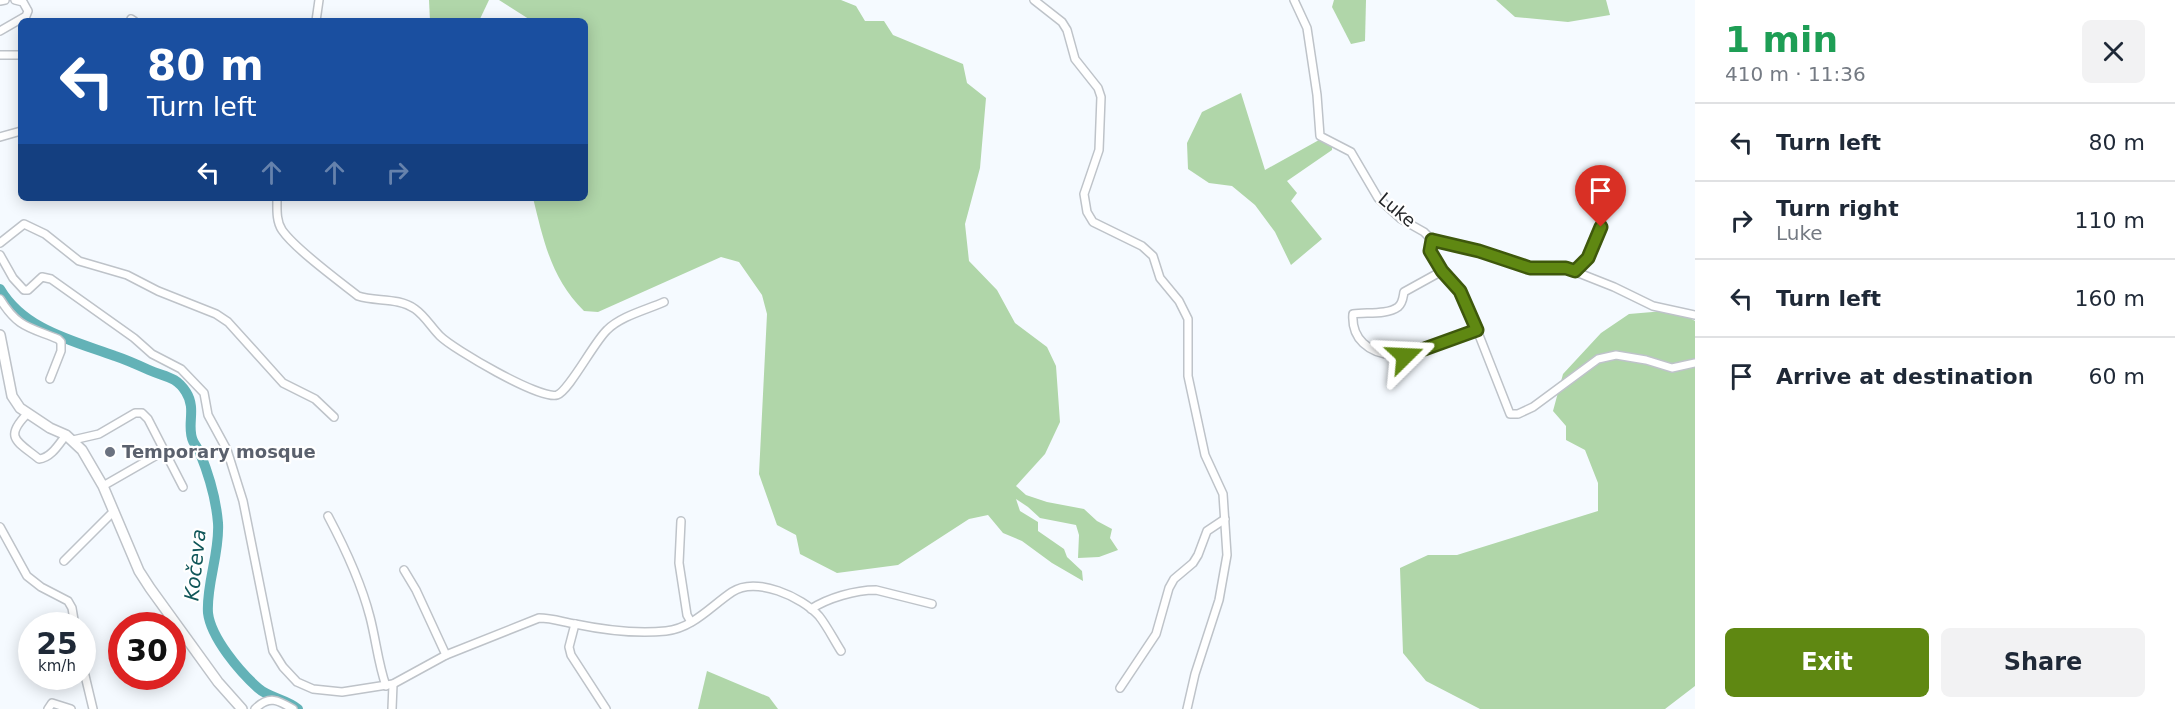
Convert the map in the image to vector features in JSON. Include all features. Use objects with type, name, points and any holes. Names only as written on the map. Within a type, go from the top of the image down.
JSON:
[{"type":"main road","points":[[0,335],[12,396],[20,408],[70,437],[82,450],[114,511],[139,571],[218,682],[242,709]]},
{"type":"street","points":[[0,1],[5,0]]},
{"type":"street","points":[[15,0],[23,2],[28,11],[23,18]]},
{"type":"street","points":[[316,18],[319,0]]},
{"type":"street","points":[[1034,0],[1062,22],[1067,30],[1075,59],[1098,88],[1101,98],[1099,150],[1084,194],[1087,212],[1093,222],[1142,246],[1153,256],[1160,278],[1179,301],[1188,319],[1188,376],[1205,455],[1223,494],[1227,555],[1219,600],[1187,709]]},
{"type":"street","name":"Luke","points":[[1294,0],[1307,28],[1317,95],[1320,136],[1351,152],[1378,198],[1401,219],[1424,232],[1432,240],[1479,251],[1530,268],[1566,268],[1653,306],[1695,315]]},
{"type":"street","points":[[0,31],[18,21]]},
{"type":"street","points":[[0,55],[18,55]]},
{"type":"street","points":[[0,137],[18,131]]},
{"type":"street","points":[[277,201],[277,215],[282,230],[301,249],[358,296],[367,299],[387,299],[414,308],[440,337],[474,359],[538,393],[557,394],[564,390],[607,329],[632,315],[664,303]]},
{"type":"street","points":[[0,243],[24,224],[45,234],[79,261],[127,275],[158,291],[216,314],[228,322],[283,383],[315,399],[333,417]]},
{"type":"street","points":[[1575,271],[1588,258],[1601,227]]},
{"type":"street","points":[[1432,240],[1430,251],[1442,271],[1460,291],[1510,414],[1518,414],[1533,407],[1598,359],[1616,355],[1646,360],[1672,368],[1695,363]]},
{"type":"street","points":[[0,255],[13,278],[24,290],[28,290],[42,277],[51,279],[134,338],[152,354],[181,369],[204,393],[208,415],[227,450],[243,501],[273,651],[297,681],[313,688],[342,692],[390,685],[446,656],[539,618],[650,632],[674,629],[707,613],[734,591],[744,587],[764,586],[776,589],[811,609],[819,616],[841,651]]},
{"type":"street","points":[[1442,271],[1404,292],[1398,307],[1380,312],[1353,314],[1352,326],[1362,344],[1384,354],[1405,356],[1477,330]]},
{"type":"street","points":[[0,299],[8,313],[20,323],[61,342],[61,351],[50,379]]},
{"type":"street","points":[[28,413],[16,427],[14,435],[16,441],[39,459],[44,459],[70,437],[99,434],[129,416],[142,412],[148,419],[183,486]]},
{"type":"street","points":[[102,486],[164,450]]},
{"type":"street","points":[[64,561],[114,511]]},
{"type":"street","points":[[328,516],[348,555],[370,616],[381,673],[390,685],[392,709]]},
{"type":"street","points":[[1120,688],[1156,634],[1169,588],[1174,579],[1193,563],[1207,531],[1225,519]]},
{"type":"street","points":[[681,521],[679,563],[687,615],[691,622]]},
{"type":"street","points":[[0,527],[27,576],[41,587],[68,601],[73,612]]},
{"type":"street","points":[[404,570],[446,656]]},
{"type":"street","points":[[811,609],[822,603],[866,590],[876,590],[932,604]]},
{"type":"street","points":[[574,624],[569,647],[571,655],[606,709]]},
{"type":"street","points":[[88,690],[93,709]]},
{"type":"street","points":[[255,709],[266,700],[271,699],[278,700],[293,709]]},
{"type":"street","points":[[48,709],[52,704],[70,709]]},
{"type":"green space","points":[[429,0],[489,0],[480,18],[430,18]]},
{"type":"green space","points":[[499,0],[841,0],[856,6],[865,21],[884,21],[893,35],[963,64],[967,83],[986,98],[980,168],[965,224],[969,261],[997,290],[1015,323],[1047,347],[1056,366],[1060,422],[1045,454],[1016,486],[1026,495],[1047,502],[1084,509],[1097,521],[1112,529],[1110,538],[1118,550],[1099,557],[1078,558],[1079,535],[1076,525],[1040,518],[1016,499],[1020,511],[1038,522],[1038,531],[1064,549],[1067,557],[1082,571],[1083,581],[1052,563],[1022,541],[1003,533],[988,515],[969,519],[898,565],[837,573],[800,554],[796,535],[777,525],[759,474],[767,314],[762,295],[739,262],[721,257],[598,312],[584,311],[556,272],[550,259],[534,201],[588,201],[588,18],[527,18]]},
{"type":"green space","points":[[1334,0],[1366,0],[1365,41],[1351,44],[1332,7]]},
{"type":"green space","points":[[1496,0],[1606,0],[1610,15],[1568,22],[1515,17]]},
{"type":"green space","points":[[1241,93],[1265,170],[1319,140],[1332,145],[1332,150],[1287,181],[1297,193],[1291,201],[1322,239],[1291,265],[1275,232],[1255,205],[1232,186],[1209,183],[1188,169],[1187,143],[1202,112]]},
{"type":"green space","points":[[1676,310],[1695,321],[1695,686],[1665,709],[1480,709],[1426,681],[1403,653],[1400,568],[1428,555],[1457,555],[1598,511],[1598,483],[1585,450],[1566,440],[1566,426],[1553,411],[1563,374],[1601,333],[1629,314]]},
{"type":"green space","points":[[707,671],[769,697],[778,709],[698,709]]},
{"type":"waterway","name":"Kočeva","points":[[0,289],[22,315],[36,324],[67,339],[170,378],[186,392],[191,405],[191,435],[209,478],[218,523],[217,546],[208,602],[210,623],[227,654],[251,681],[262,691],[298,709]]},
{"type":"place","name":"Temporary mosque","points":[[110,452]]},
{"type":"route","points":[[1405,356],[1477,330],[1460,291],[1442,271],[1430,251],[1432,240],[1479,251],[1530,268],[1566,268],[1575,271],[1588,258],[1601,227]]}]
